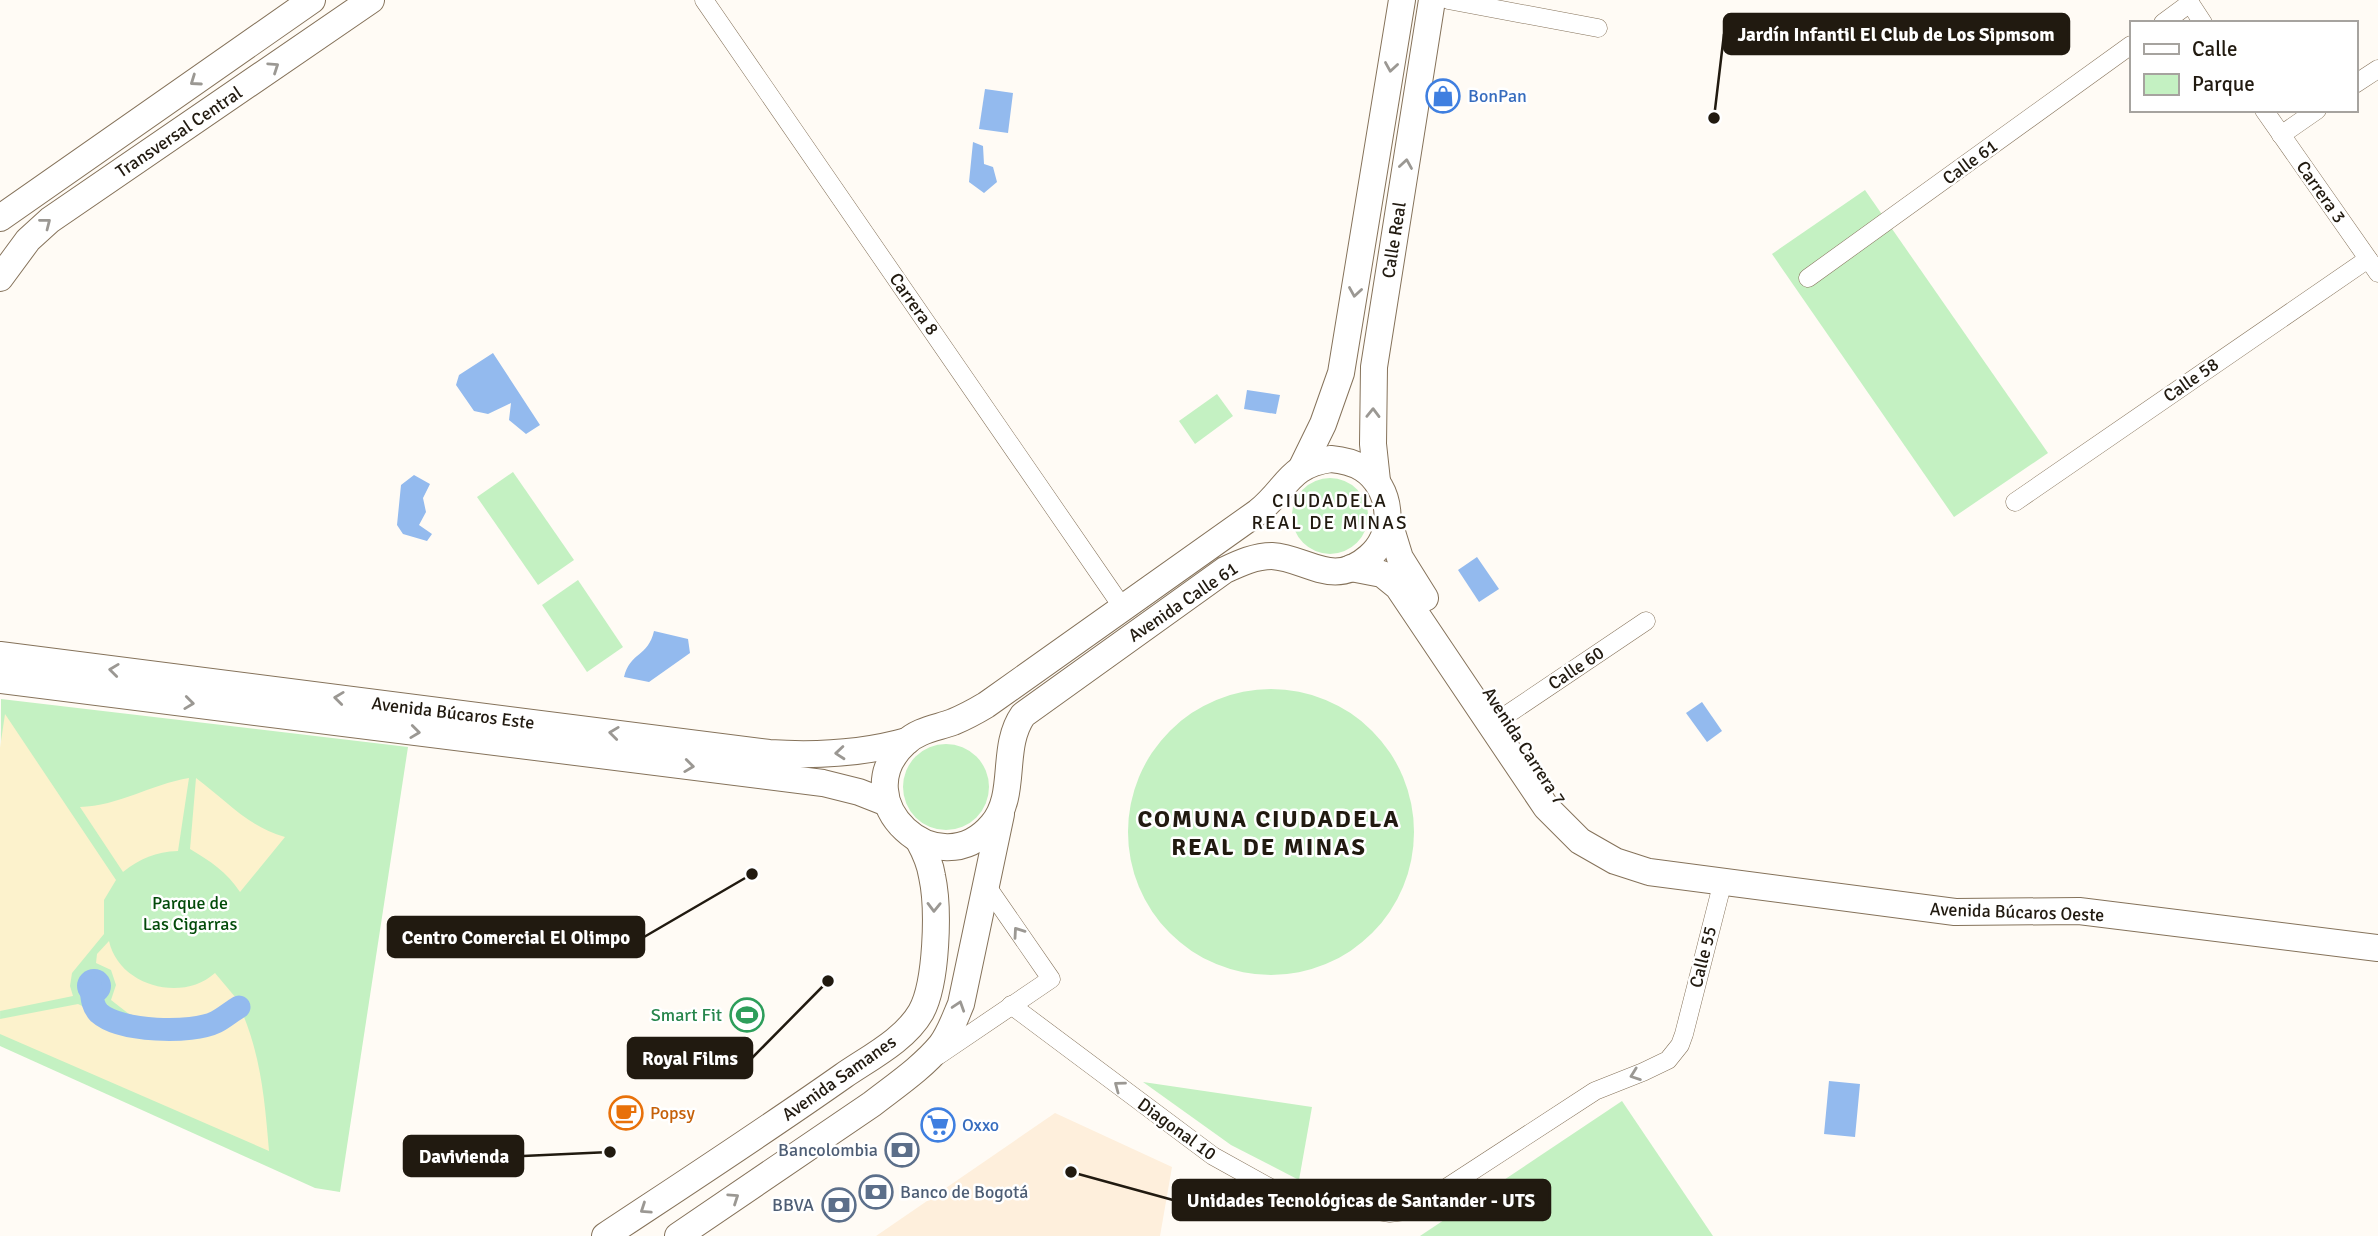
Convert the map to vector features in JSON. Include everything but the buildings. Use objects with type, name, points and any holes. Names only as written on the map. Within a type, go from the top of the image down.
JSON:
[{"type":"main road","name":"Transversal Central","points":[[0,218],[312,0]]},
{"type":"main road","name":"Transversal Central","points":[[0,278],[28,240],[50,220],[371,0]]},
{"type":"main road","name":"Calle Real","points":[[1302,467],[1323,424],[1341,373],[1402,0]]},
{"type":"main road","name":"Calle Real","points":[[1377,481],[1373,444],[1374,368],[1432,0]]},
{"type":"main road","points":[[1302,467],[1315,461],[1346,461],[1360,467],[1377,481],[1387,507],[1386,530],[1377,549],[1351,568]]},
{"type":"main road","name":"Avenida Calle 61","points":[[907,741],[923,731],[954,721],[986,705],[1258,512],[1275,498],[1286,482],[1302,467]]},
{"type":"main road","name":"Avenida Carrera 7","points":[[1388,519],[1406,569],[1562,798],[1580,841]]},
{"type":"main road","name":"Avenida Calle 61","points":[[1003,807],[1010,745],[1023,715],[1225,570],[1248,560],[1273,556],[1322,571],[1351,568]]},
{"type":"main road","name":"Avenida Carrera 7","points":[[1351,568],[1382,574],[1398,587],[1546,807],[1580,841]]},
{"type":"main road","name":"Avenida Búcaros Este","points":[[0,655],[769,753],[830,754],[875,749],[907,741]]},
{"type":"main road","name":"Avenida Búcaros Este","points":[[0,680],[823,783],[887,803]]},
{"type":"main road","points":[[907,741],[895,754],[888,769],[885,785],[887,803],[891,814],[903,830],[919,841],[944,847],[971,842],[990,828],[1003,807]]},
{"type":"main road","name":"Avenida Samanes","points":[[678,1236],[901,1081],[941,1045],[961,1004],[1003,807]]},
{"type":"main road","name":"Avenida Samanes","points":[[605,1236],[814,1097],[907,1030],[920,1013],[929,993],[933,970],[935,893],[928,859],[919,841]]},
{"type":"main road","name":"Avenida Búcaros Oeste","points":[[1580,841],[1609,858],[1649,872],[1955,912],[2079,911],[2378,948]]},
{"type":"street","name":"Carrera 8","points":[[704,0],[1123,608]]},
{"type":"street","points":[[1448,0],[1598,28]]},
{"type":"street","points":[[2165,21],[2189,2],[2202,21]]},
{"type":"street","name":"Calle 61","points":[[1808,278],[2130,47]]},
{"type":"street","points":[[2357,83],[2378,69]]},
{"type":"street","name":"Carrera 3","points":[[2265,112],[2373,266]]},
{"type":"street","points":[[2281,135],[2314,112]]},
{"type":"street","name":"Calle 58","points":[[2015,502],[2373,266]]},
{"type":"street","name":"Calle 60","points":[[1505,716],[1646,621]]},
{"type":"street","name":"Calle 55","points":[[1684,1034],[1723,881]]},
{"type":"street","name":"Avenida Samanes","points":[[901,1081],[1051,979],[986,886]]},
{"type":"street","name":"Diagonal 10","points":[[1011,1006],[1213,1156],[1258,1182],[1300,1198],[1396,1214],[1420,1205],[1595,1091],[1668,1060],[1680,1045],[1684,1034]]},
{"type":"shaded area","points":[[1055,1113],[1172,1167],[1160,1236],[876,1236]]},
{"type":"green space","points":[[1865,190],[2048,453],[1954,517],[1772,254]]},
{"type":"green space","points":[[1217,394],[1233,416],[1195,444],[1179,421]]},
{"type":"green space","points":[[513,472],[574,560],[538,585],[477,497]]},
{"type":"green space","points":[[1330,478],[1345,481],[1357,489],[1365,501],[1368,516],[1365,531],[1357,543],[1345,551],[1330,554],[1315,551],[1303,543],[1295,531],[1292,516],[1295,501],[1303,489],[1315,481]]},
{"type":"green space","points":[[578,580],[623,647],[587,672],[542,605]]},
{"type":"green space","points":[[1271,689],[1299,692],[1326,700],[1350,713],[1372,731],[1390,753],[1403,777],[1411,804],[1414,832],[1411,860],[1403,887],[1390,911],[1372,933],[1350,951],[1326,964],[1299,972],[1271,975],[1243,972],[1216,964],[1192,951],[1170,933],[1152,911],[1139,887],[1131,860],[1128,832],[1131,804],[1139,777],[1152,753],[1170,731],[1192,713],[1216,700],[1243,692]]},
{"type":"green space","name":"Parque de Las Cigarras","points":[[1,699],[408,747],[340,1192],[315,1188],[0,1046]]},
{"type":"green space","points":[[938,744],[954,744],[977,756],[986,770],[989,787],[986,804],[977,818],[954,830],[938,830],[922,823],[910,811],[903,795],[903,779],[910,763],[922,751]]},
{"type":"green space","points":[[1143,1082],[1312,1107],[1299,1180],[1231,1145]]},
{"type":"green space","points":[[1622,1101],[1713,1236],[1420,1236]]},
{"type":"sand","points":[[5,714],[116,880],[104,900],[104,934],[72,973],[70,986],[73,996],[0,1011],[0,748]]},
{"type":"sand","points":[[189,778],[178,851],[149,857],[123,872],[80,807],[108,803]]},
{"type":"sand","points":[[196,778],[248,820],[285,837],[240,892],[218,868],[190,849]]},
{"type":"sand","points":[[109,941],[115,957],[138,979],[170,988],[186,987],[215,973],[236,998],[212,1015],[187,1022],[155,1021],[129,1014],[111,1000],[116,985],[111,970],[96,963],[97,954]]},
{"type":"sand","points":[[78,1004],[113,1022],[145,1030],[195,1026],[242,1012],[258,1063],[269,1151],[0,1034],[0,1019]]},
{"type":"water","points":[[985,89],[1013,93],[1008,133],[979,129]]},
{"type":"water","points":[[973,142],[983,146],[984,164],[993,167],[997,182],[984,193],[969,182]]},
{"type":"water","points":[[493,353],[540,425],[526,434],[509,420],[511,403],[488,414],[474,411],[456,385],[459,375]]},
{"type":"water","points":[[1247,390],[1280,395],[1276,414],[1244,409]]},
{"type":"water","points":[[414,475],[430,484],[423,498],[426,512],[419,525],[432,534],[427,541],[403,534],[397,525],[401,485]]},
{"type":"water","points":[[1477,557],[1499,589],[1479,602],[1458,570]]},
{"type":"water","points":[[654,631],[688,639],[690,653],[649,682],[624,677],[630,663],[648,646]]},
{"type":"water","points":[[1702,702],[1722,731],[1707,742],[1686,713]]},
{"type":"water","points":[[94,969],[106,974],[111,986],[106,998],[94,1003],[82,998],[77,986],[82,974]]},
{"type":"water","points":[[1829,1081],[1860,1084],[1855,1137],[1824,1134]]},
{"type":"waterway","points":[[91,988],[99,1013],[123,1024],[139,1027],[174,1029],[205,1026],[239,1007]]},
{"type":"place","name":"BonPan","points":[[1443,96]]},
{"type":"place","name":"Jardín Infantil El Club de Los Sipmsom","points":[[1714,118]]},
{"type":"place","name":"Centro Comercial El Olimpo","points":[[752,874]]},
{"type":"place","name":"Royal Films","points":[[828,981]]},
{"type":"place","name":"Smart Fit","points":[[747,1015]]},
{"type":"place","name":"Popsy","points":[[626,1113]]},
{"type":"place","name":"Oxxo","points":[[938,1125]]},
{"type":"place","name":"Bancolombia","points":[[902,1150]]},
{"type":"place","name":"Davivienda","points":[[610,1152]]},
{"type":"place","name":"Unidades Tecnológicas de Santander - UTS","points":[[1071,1172]]},
{"type":"place","name":"Banco de Bogotá","points":[[876,1192]]},
{"type":"place","name":"BBVA","points":[[839,1205]]},
{"type":"district","name":"CIUDADELA REAL DE MINAS","points":[[1330,512]]},
{"type":"district","name":"COMUNA CIUDADELA REAL DE MINAS","points":[[1269,833]]}]
